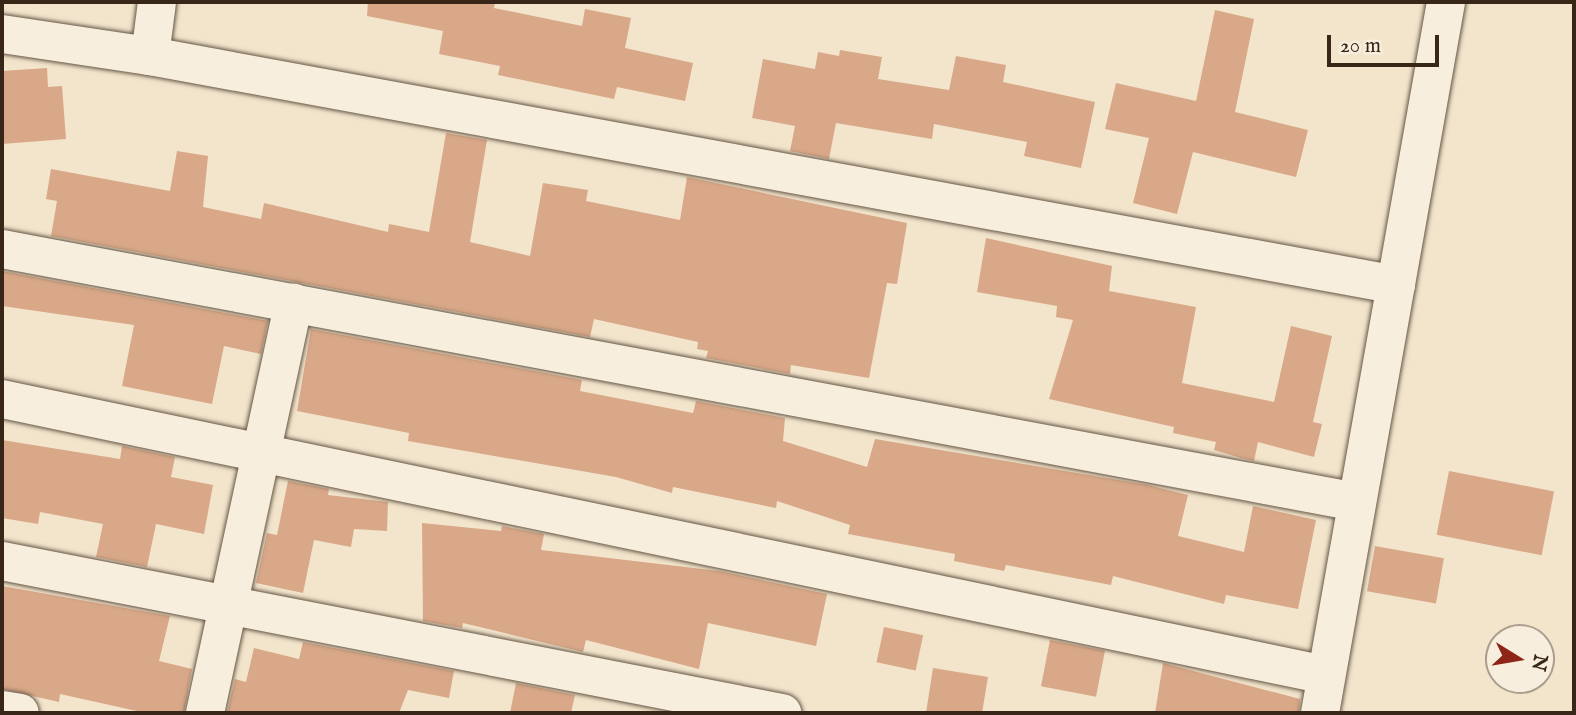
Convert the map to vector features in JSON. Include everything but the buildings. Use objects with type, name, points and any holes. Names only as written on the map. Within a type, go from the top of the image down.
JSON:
[{"type":"street","points":[[150,56],[158,2]]},
{"type":"street","points":[[1320,713],[1446,2]]},
{"type":"street","points":[[2,34],[150,56],[1396,285]]},
{"type":"street","points":[[2,249],[1357,502]]},
{"type":"street","points":[[205,713],[294,303]]},
{"type":"street","points":[[2,399],[262,451],[1326,675]]},
{"type":"street","points":[[2,561],[782,713]]},
{"type":"street","points":[[2,710],[20,713]]}]
